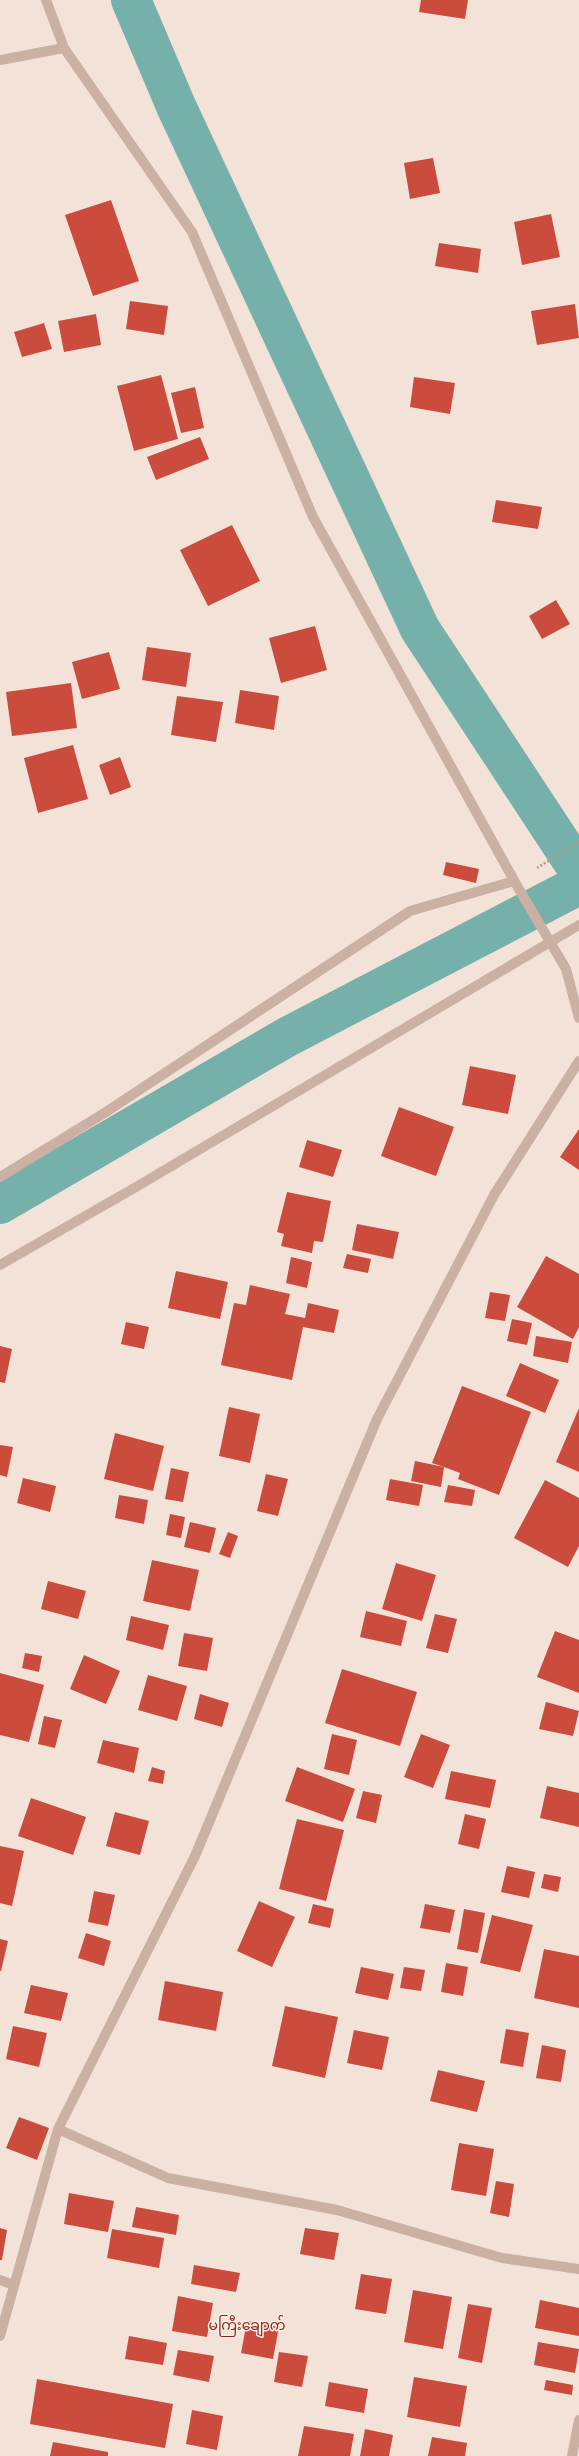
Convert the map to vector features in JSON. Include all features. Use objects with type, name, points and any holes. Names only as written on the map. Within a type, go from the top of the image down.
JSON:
[{"type":"street","points":[[46,0],[64,48],[192,232],[313,517],[515,882],[566,969],[579,1018]]},
{"type":"street","points":[[0,60],[64,48]]},
{"type":"street","points":[[0,1177],[106,1112],[410,911],[515,882]]},
{"type":"street","points":[[0,1265],[136,1187],[549,941],[579,925]]},
{"type":"street","points":[[0,2336],[58,2129],[195,1856],[376,1419],[494,1195],[579,1061]]},
{"type":"street","points":[[58,2129],[168,2178],[337,2210],[502,2258],[579,2269]]},
{"type":"street","points":[[0,2280],[14,2285]]},
{"type":"street","points":[[572,2456],[579,2420]]},
{"type":"path","points":[[536,868],[579,842]]},
{"type":"building","points":[[421,0],[468,0],[465,19],[419,12]]},
{"type":"building","points":[[433,158],[440,193],[410,199],[404,163]]},
{"type":"building","points":[[111,200],[139,281],[93,296],[65,215]]},
{"type":"building","points":[[551,214],[560,257],[522,265],[514,222]]},
{"type":"building","points":[[439,243],[481,249],[478,273],[435,266]]},
{"type":"building","points":[[130,301],[168,306],[164,335],[126,329]]},
{"type":"building","points":[[575,304],[579,338],[537,345],[531,311]]},
{"type":"building","points":[[96,314],[101,345],[64,352],[58,321]]},
{"type":"building","points":[[44,323],[52,349],[22,357],[14,332]]},
{"type":"building","points":[[161,375],[178,439],[134,451],[117,386]]},
{"type":"building","points":[[414,377],[455,383],[450,414],[410,407]]},
{"type":"building","points":[[195,387],[204,428],[181,433],[171,393]]},
{"type":"building","points":[[200,437],[209,459],[156,480],[147,457]]},
{"type":"building","points":[[496,500],[542,507],[538,529],[492,522]]},
{"type":"building","points":[[232,525],[260,581],[208,606],[180,550]]},
{"type":"building","points":[[556,600],[570,624],[542,639],[529,616]]},
{"type":"building","points":[[315,626],[327,670],[281,683],[269,638]]},
{"type":"building","points":[[147,647],[191,653],[186,687],[142,680]]},
{"type":"building","points":[[109,652],[120,689],[82,699],[72,662]]},
{"type":"building","points":[[71,683],[77,728],[12,736],[6,692]]},
{"type":"building","points":[[240,690],[279,696],[274,730],[235,723]]},
{"type":"building","points":[[177,696],[223,702],[216,742],[171,735]]},
{"type":"building","points":[[73,745],[88,799],[38,813],[24,758]]},
{"type":"building","points":[[120,757],[131,787],[110,795],[99,765]]},
{"type":"building","points":[[446,862],[479,869],[476,883],[443,875]]},
{"type":"building","points":[[470,1066],[516,1075],[508,1114],[462,1105]]},
{"type":"building","points":[[399,1107],[454,1127],[436,1176],[381,1156]]},
{"type":"building","points":[[579,1129],[579,1170],[560,1157]]},
{"type":"building","points":[[307,1140],[342,1150],[333,1177],[299,1167]]},
{"type":"building","points":[[287,1192],[331,1201],[323,1242],[314,1241],[312,1253],[281,1246],[284,1234],[277,1232]]},
{"type":"building","points":[[357,1224],[399,1232],[393,1259],[352,1250]]},
{"type":"building","points":[[347,1254],[371,1259],[368,1273],[343,1268]]},
{"type":"building","points":[[546,1256],[579,1274],[579,1327],[573,1339],[517,1307]]},
{"type":"building","points":[[291,1257],[312,1262],[307,1288],[286,1283]]},
{"type":"building","points":[[176,1271],[228,1282],[220,1319],[168,1308]]},
{"type":"building","points":[[250,1285],[290,1294],[285,1314],[305,1318],[308,1303],[339,1310],[334,1333],[303,1327],[292,1380],[221,1365],[234,1303],[246,1305]]},
{"type":"building","points":[[490,1292],[510,1295],[505,1321],[485,1318]]},
{"type":"building","points":[[512,1319],[532,1323],[527,1345],[507,1341]]},
{"type":"building","points":[[126,1322],[149,1327],[144,1349],[121,1344]]},
{"type":"building","points":[[536,1336],[572,1342],[568,1363],[533,1356]]},
{"type":"building","points":[[0,1346],[12,1349],[5,1383],[0,1382]]},
{"type":"building","points":[[520,1363],[559,1380],[545,1413],[506,1396]]},
{"type":"building","points":[[462,1386],[531,1412],[499,1495],[458,1479],[460,1473],[432,1463]]},
{"type":"building","points":[[229,1407],[260,1414],[250,1463],[219,1456]]},
{"type":"building","points":[[579,1408],[579,1472],[556,1462]]},
{"type":"building","points":[[115,1433],[164,1446],[153,1491],[104,1479]]},
{"type":"building","points":[[0,1445],[13,1447],[7,1477],[0,1475]]},
{"type":"building","points":[[415,1461],[444,1467],[441,1487],[411,1481]]},
{"type":"building","points":[[171,1468],[189,1472],[183,1502],[165,1499]]},
{"type":"building","points":[[266,1474],[288,1479],[278,1516],[257,1511]]},
{"type":"building","points":[[23,1478],[56,1486],[50,1512],[17,1503]]},
{"type":"building","points":[[390,1479],[423,1485],[419,1506],[386,1500]]},
{"type":"building","points":[[545,1480],[579,1498],[579,1546],[568,1567],[514,1538]]},
{"type":"building","points":[[448,1485],[475,1490],[472,1506],[444,1502]]},
{"type":"building","points":[[119,1495],[148,1500],[144,1524],[115,1518]]},
{"type":"building","points":[[170,1514],[185,1517],[181,1538],[166,1535]]},
{"type":"building","points":[[190,1522],[216,1528],[210,1553],[184,1547]]},
{"type":"building","points":[[228,1532],[238,1536],[230,1558],[219,1554]]},
{"type":"building","points":[[152,1560],[199,1570],[190,1611],[143,1601]]},
{"type":"building","points":[[396,1563],[436,1575],[422,1621],[382,1609]]},
{"type":"building","points":[[48,1581],[86,1591],[78,1619],[41,1609]]},
{"type":"building","points":[[366,1611],[407,1621],[401,1646],[360,1637]]},
{"type":"building","points":[[435,1614],[457,1619],[448,1653],[426,1648]]},
{"type":"building","points":[[131,1616],[169,1625],[163,1650],[126,1640]]},
{"type":"building","points":[[555,1631],[579,1640],[579,1693],[537,1677]]},
{"type":"building","points":[[184,1633],[213,1638],[207,1671],[178,1666]]},
{"type":"building","points":[[25,1653],[42,1656],[39,1672],[22,1668]]},
{"type":"building","points":[[84,1655],[120,1671],[106,1704],[70,1689]]},
{"type":"building","points":[[342,1669],[417,1692],[400,1746],[325,1723]]},
{"type":"building","points":[[0,1673],[44,1685],[29,1742],[0,1735]]},
{"type":"building","points":[[148,1675],[187,1686],[177,1721],[138,1710]]},
{"type":"building","points":[[200,1694],[229,1703],[222,1727],[194,1719]]},
{"type":"building","points":[[546,1702],[579,1711],[573,1736],[539,1729]]},
{"type":"building","points":[[44,1716],[62,1720],[55,1748],[38,1744]]},
{"type":"building","points":[[332,1734],[357,1740],[349,1775],[324,1769]]},
{"type":"building","points":[[421,1734],[450,1745],[433,1788],[404,1777]]},
{"type":"building","points":[[103,1740],[139,1748],[134,1773],[97,1763]]},
{"type":"building","points":[[152,1767],[165,1771],[163,1784],[148,1781]]},
{"type":"building","points":[[297,1767],[355,1789],[343,1822],[285,1801]]},
{"type":"building","points":[[451,1771],[496,1780],[490,1808],[445,1799]]},
{"type":"building","points":[[547,1786],[579,1793],[579,1827],[540,1818]]},
{"type":"building","points":[[363,1791],[382,1795],[376,1823],[356,1818]]},
{"type":"building","points":[[31,1798],[86,1817],[73,1855],[18,1836]]},
{"type":"building","points":[[115,1812],[149,1821],[140,1855],[106,1846]]},
{"type":"building","points":[[465,1814],[486,1819],[479,1849],[458,1844]]},
{"type":"building","points":[[297,1819],[344,1830],[326,1901],[279,1889]]},
{"type":"building","points":[[0,1846],[24,1851],[12,1906],[0,1903]]},
{"type":"building","points":[[507,1866],[535,1872],[529,1898],[501,1892]]},
{"type":"building","points":[[544,1874],[561,1877],[558,1892],[541,1888]]},
{"type":"building","points":[[94,1891],[115,1895],[108,1926],[88,1922]]},
{"type":"building","points":[[259,1901],[295,1917],[272,1967],[237,1951]]},
{"type":"building","points":[[313,1904],[334,1909],[330,1928],[308,1923]]},
{"type":"building","points":[[425,1904],[455,1910],[450,1933],[420,1928]]},
{"type":"building","points":[[464,1909],[485,1913],[478,1953],[457,1949]]},
{"type":"building","points":[[492,1915],[533,1925],[520,1972],[480,1963]]},
{"type":"building","points":[[86,1933],[111,1941],[104,1966],[78,1958]]},
{"type":"building","points":[[0,1939],[8,1941],[1,1971],[0,1971]]},
{"type":"building","points":[[544,1949],[579,1956],[579,2008],[534,1998]]},
{"type":"building","points":[[446,1963],[468,1967],[463,1996],[441,1992]]},
{"type":"building","points":[[361,1967],[394,1974],[388,2000],[355,1993]]},
{"type":"building","points":[[404,1967],[425,1970],[421,1991],[400,1988]]},
{"type":"building","points":[[165,1981],[223,1992],[216,2031],[158,2020]]},
{"type":"building","points":[[31,1985],[68,1993],[61,2021],[24,2013]]},
{"type":"building","points":[[285,2006],[338,2017],[325,2078],[272,2066]]},
{"type":"building","points":[[13,2026],[47,2033],[39,2067],[6,2059]]},
{"type":"building","points":[[506,2029],[529,2033],[523,2067],[500,2063]]},
{"type":"building","points":[[354,2030],[389,2037],[382,2070],[347,2063]]},
{"type":"building","points":[[542,2045],[566,2050],[561,2082],[536,2078]]},
{"type":"building","points":[[438,2070],[485,2081],[477,2112],[430,2101]]},
{"type":"building","points":[[19,2117],[49,2128],[37,2160],[6,2148]]},
{"type":"building","points":[[459,2143],[494,2149],[486,2196],[451,2190]]},
{"type":"building","points":[[496,2181],[514,2184],[509,2217],[490,2213]]},
{"type":"building","points":[[69,2193],[114,2201],[108,2232],[64,2224]]},
{"type":"building","points":[[136,2207],[179,2215],[176,2235],[132,2227]]},
{"type":"building","points":[[0,2228],[7,2230],[2,2260],[0,2260]]},
{"type":"building","points":[[305,2228],[339,2233],[334,2260],[300,2254]]},
{"type":"building","points":[[112,2229],[164,2238],[159,2268],[107,2258]]},
{"type":"building","points":[[194,2265],[240,2273],[236,2292],[191,2284]]},
{"type":"building","points":[[361,2274],[392,2279],[386,2314],[355,2309]]},
{"type":"building","points":[[413,2290],[452,2297],[443,2349],[404,2342]]},
{"type":"building","points":[[178,2296],[213,2303],[207,2337],[172,2331]]},
{"type":"building","points":[[540,2300],[579,2308],[579,2336],[535,2328]]},
{"type":"building","points":[[468,2304],[492,2308],[482,2363],[458,2358]]},
{"type":"building","points":[[247,2321],[279,2327],[273,2359],[241,2353]]},
{"type":"building","points":[[129,2336],[167,2343],[163,2365],[125,2359]]},
{"type":"building","points":[[538,2342],[579,2349],[575,2373],[534,2365]]},
{"type":"building","points":[[178,2350],[214,2356],[209,2382],[173,2375]]},
{"type":"building","points":[[279,2352],[308,2356],[302,2387],[274,2382]]},
{"type":"building","points":[[414,2377],[467,2386],[460,2427],[407,2417]]},
{"type":"building","points":[[37,2379],[173,2404],[165,2448],[30,2424]]},
{"type":"building","points":[[546,2380],[573,2385],[572,2395],[544,2390]]},
{"type":"building","points":[[329,2382],[368,2389],[364,2413],[325,2406]]},
{"type":"building","points":[[192,2410],[223,2416],[217,2450],[186,2444]]},
{"type":"building","points":[[304,2426],[354,2434],[350,2456],[298,2456]]},
{"type":"building","points":[[365,2429],[393,2435],[389,2456],[360,2456]]},
{"type":"building","points":[[432,2437],[467,2443],[465,2456],[428,2456]]},
{"type":"building","points":[[53,2442],[108,2452],[108,2456],[50,2456]]},
{"type":"waterway","points":[[131,0],[176,106],[420,629],[579,871]]},
{"type":"waterway","points":[[0,1204],[287,1037],[579,885]]},
{"type":"district","name":"မကြီးချောက်","points":[[247,2325]]}]
